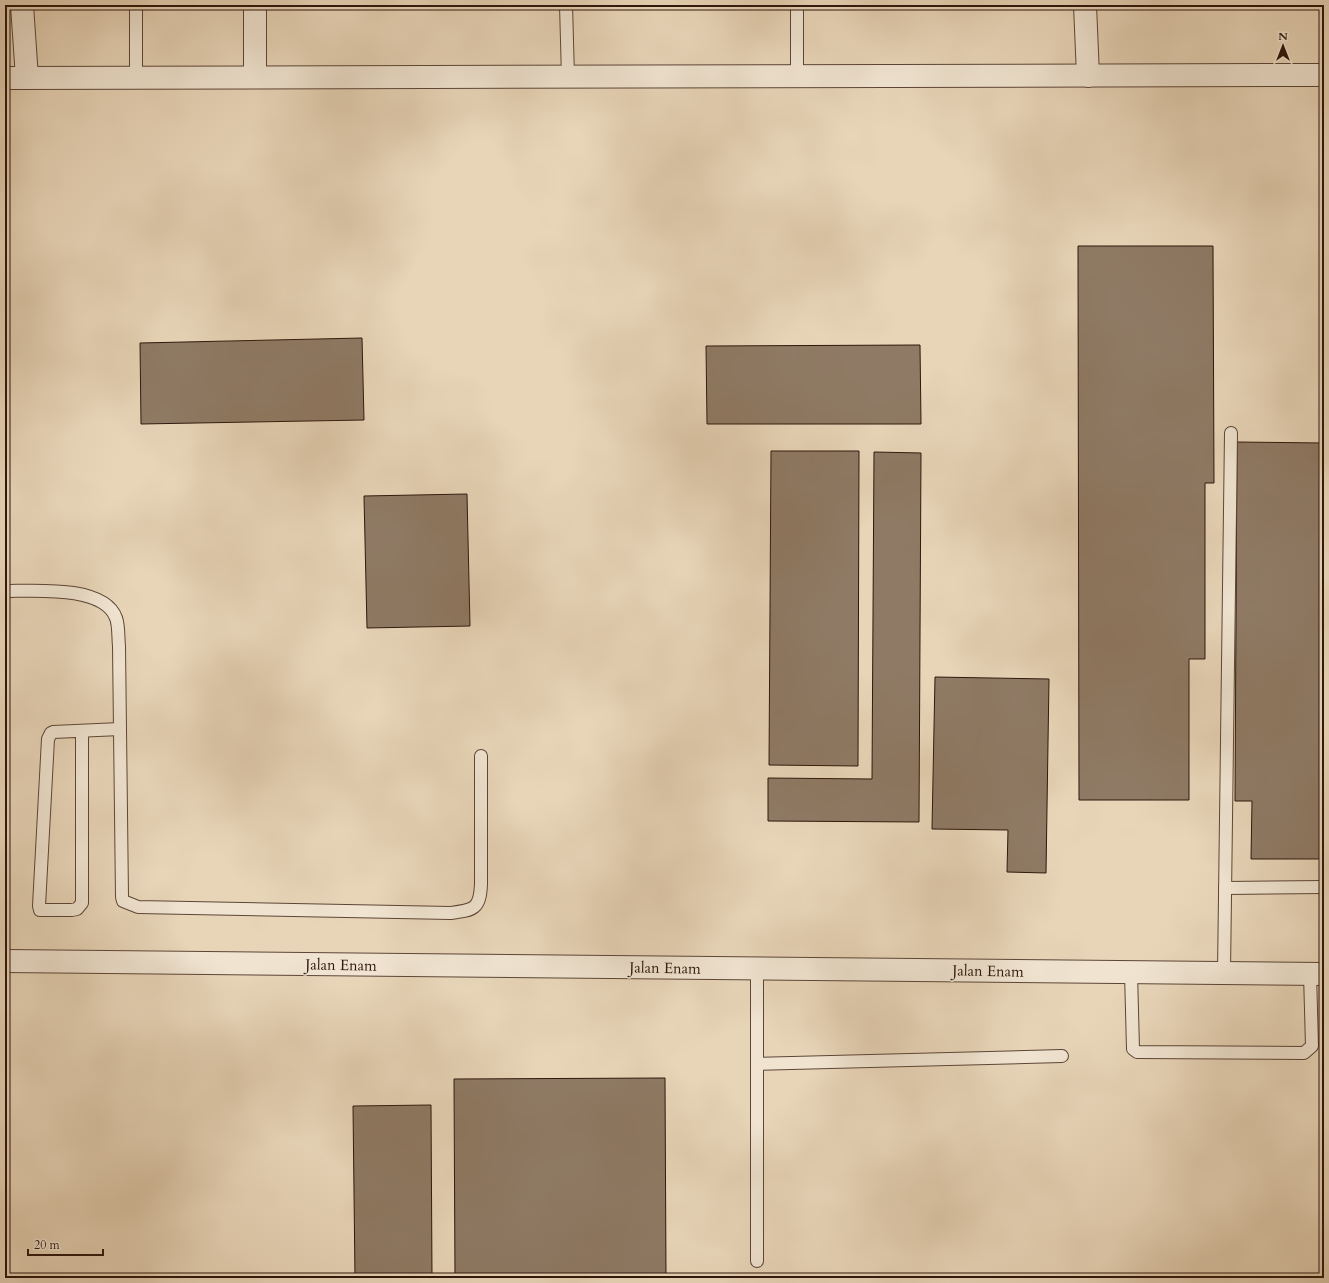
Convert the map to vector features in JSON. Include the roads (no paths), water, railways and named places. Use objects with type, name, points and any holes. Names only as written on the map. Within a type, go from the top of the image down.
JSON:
[{"type":"street","points":[[22,5],[26,78]]},
{"type":"street","points":[[255,5],[255,77]]},
{"type":"street","points":[[1085,5],[1088,76]]},
{"type":"street","points":[[5,78],[1324,76]]},
{"type":"street","name":"Jalan Enam","points":[[5,961],[1317,974]]},
{"type":"lane","points":[[136,5],[136,77]]},
{"type":"lane","points":[[566,5],[568,77]]},
{"type":"lane","points":[[797,5],[797,77]]},
{"type":"lane","points":[[1224,973],[1232,433]]},
{"type":"lane","points":[[5,591],[69,591],[90,596],[109,606],[116,618],[119,646],[122,897],[123,901],[138,907],[451,913],[473,908],[480,898],[481,884],[480,756]]},
{"type":"lane","points":[[82,731],[82,903],[80,907],[75,910],[40,910],[48,739],[53,732],[120,729]]},
{"type":"lane","points":[[1225,888],[1324,887]]},
{"type":"lane","points":[[757,969],[757,1262]]},
{"type":"lane","points":[[1131,972],[1133,1049],[1137,1052],[1304,1053],[1312,1046],[1317,974]]},
{"type":"lane","points":[[757,1064],[1062,1056]]}]
